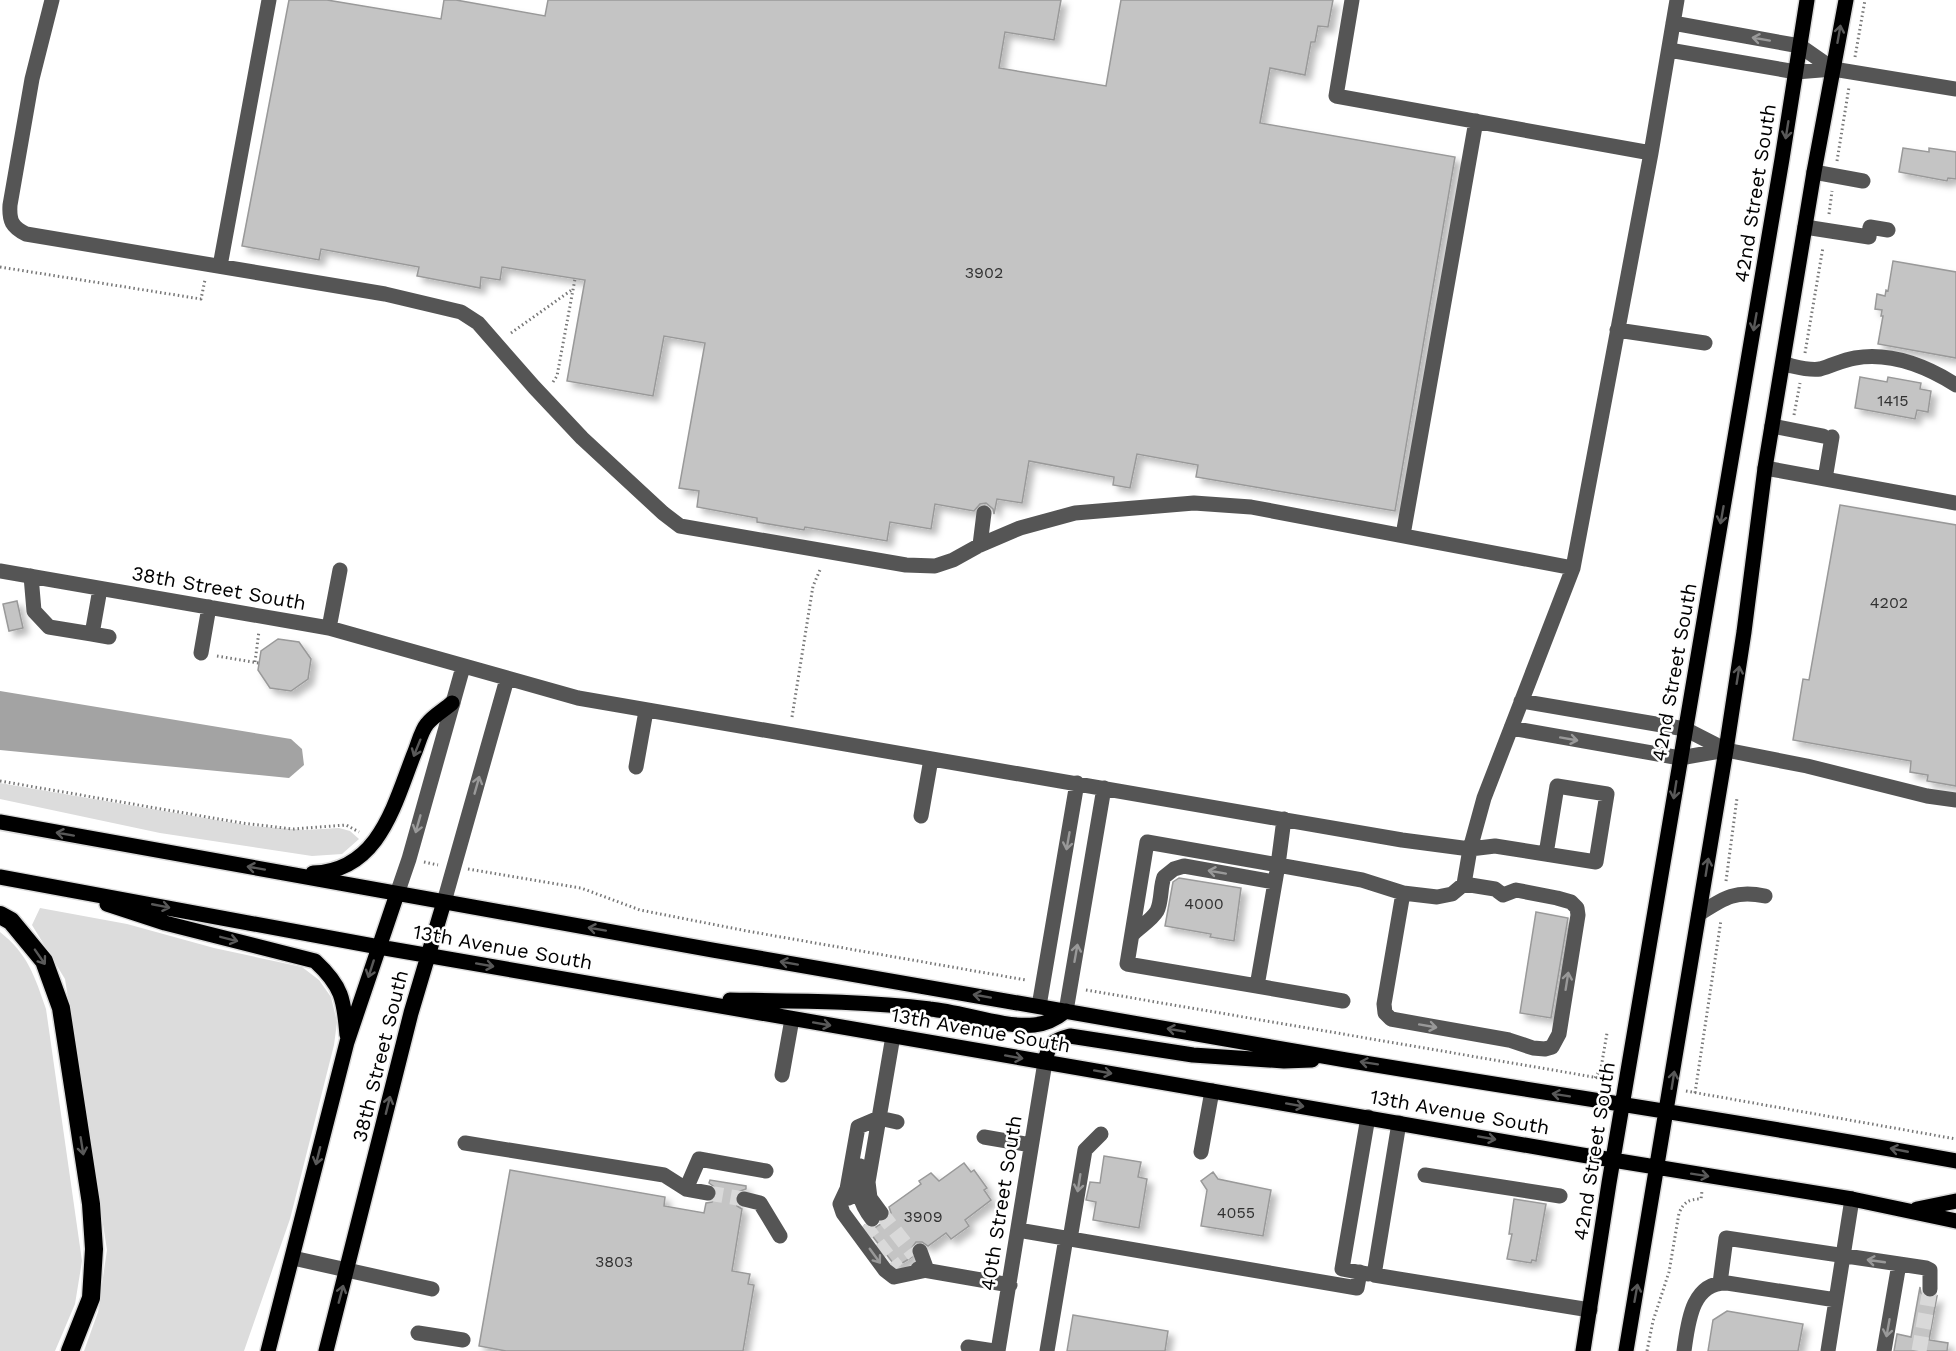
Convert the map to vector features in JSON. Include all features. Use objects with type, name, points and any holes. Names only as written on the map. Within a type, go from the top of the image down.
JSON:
[{"type":"highway","points":[[0,915],[11,921],[44,961],[61,1008],[91,1204],[94,1249],[91,1298],[70,1351]]},
{"type":"main road","name":"42nd Street South","points":[[1583,1351],[1807,0]]},
{"type":"main road","points":[[1626,1351],[1726,750],[1744,633],[1765,468],[1845,0]]},
{"type":"main road","points":[[286,874],[326,873],[344,867],[368,849],[382,832],[391,814],[426,725],[452,703]]},
{"type":"main road","name":"13th Avenue South","points":[[0,822],[1346,1060],[1623,1104],[1956,1161]]},
{"type":"main road","name":"13th Avenue South","points":[[0,877],[379,947],[792,1019],[1658,1168],[1852,1199],[1956,1221]]},
{"type":"main road","points":[[53,887],[165,923],[315,961],[330,975],[340,992],[345,1009],[347,1042]]},
{"type":"main road","name":"38th Street South","points":[[268,1351],[347,1042],[397,894]]},
{"type":"main road","name":"38th Street South","points":[[326,1351],[411,1013],[444,902]]},
{"type":"main road","points":[[685,1000],[809,1001],[897,1005],[1032,1026],[1046,1024],[1066,1011]]},
{"type":"main road","points":[[1046,1062],[1048,1047],[1056,1040],[1070,1036],[1193,1055],[1284,1061],[1346,1060]]},
{"type":"main road","points":[[1911,1211],[1956,1201]]},
{"type":"street","points":[[52,0],[32,79],[10,206],[9,219],[15,228],[26,234],[385,294],[461,312],[478,323],[582,438],[663,513],[680,525],[913,566],[935,566],[953,560],[980,545],[1020,528],[1075,513],[1194,503],[1251,507],[1573,568]]},
{"type":"street","points":[[214,265],[269,0]]},
{"type":"street","points":[[1352,0],[1336,96],[1651,153]]},
{"type":"street","points":[[1343,1001],[1127,964],[1147,842],[1362,880],[1403,892],[1437,897],[1452,894],[1464,885],[1470,849],[1484,798],[1573,568],[1651,153],[1677,0]]},
{"type":"street","points":[[1674,23],[1800,46],[1833,69]]},
{"type":"street","points":[[1669,50],[1796,72],[1833,69],[1956,89]]},
{"type":"street","points":[[1403,535],[1476,121]]},
{"type":"street","points":[[1814,172],[1863,181]]},
{"type":"street","points":[[1805,227],[1869,237],[1870,227],[1888,230]]},
{"type":"street","points":[[1617,330],[1705,344]]},
{"type":"street","points":[[1783,364],[1817,369],[1859,357],[1890,358],[1928,369],[1956,385]]},
{"type":"street","points":[[1772,426],[1828,436],[1825,480]]},
{"type":"street","points":[[1765,468],[1956,503]]},
{"type":"street","points":[[980,545],[984,513]]},
{"type":"street","points":[[329,628],[340,570]]},
{"type":"street","name":"38th Street South","points":[[0,571],[329,628],[507,679],[444,902]]},
{"type":"street","points":[[31,576],[34,611],[49,627],[109,637]]},
{"type":"street","points":[[92,634],[100,589]]},
{"type":"street","points":[[201,653],[209,607]]},
{"type":"street","name":"38th Street South","points":[[397,894],[463,667]]},
{"type":"street","points":[[507,679],[578,698],[646,711],[1470,849],[1496,846],[1546,854],[1596,862],[1607,794],[1557,786],[1546,854]]},
{"type":"street","points":[[1521,701],[1685,729],[1726,750],[1807,766],[1927,796],[1956,800]]},
{"type":"street","points":[[636,767],[646,711]]},
{"type":"street","points":[[1511,728],[1680,758],[1726,750]]},
{"type":"street","points":[[921,816],[931,759]]},
{"type":"street","points":[[1039,1006],[1077,783]]},
{"type":"street","points":[[1066,1011],[1104,788]]},
{"type":"street","points":[[1257,986],[1284,819]]},
{"type":"street","points":[[1132,935],[1158,910],[1164,877],[1174,869],[1184,866],[1274,882]]},
{"type":"street","points":[[1403,892],[1384,1004],[1385,1013],[1390,1019],[1509,1040],[1533,1048],[1552,1047],[1558,1034],[1578,915],[1577,908],[1571,902],[1537,893],[1516,890],[1503,895],[1495,889],[1464,885]]},
{"type":"street","points":[[1699,914],[1724,898],[1741,893],[1765,896]]},
{"type":"street","points":[[782,1075],[792,1019]]},
{"type":"street","points":[[847,1189],[853,1209],[876,1216],[885,1132],[879,1118],[893,1036]]},
{"type":"street","name":"40th Street South","points":[[996,1351],[1010,1284],[1046,1062]]},
{"type":"street","points":[[1201,1152],[1212,1091]]},
{"type":"street","points":[[1368,1117],[1342,1269],[1590,1311]]},
{"type":"street","points":[[897,1122],[879,1118],[858,1126],[847,1189],[840,1204],[843,1213],[885,1270],[894,1276],[927,1270],[1010,1284]]},
{"type":"street","points":[[1018,1230],[1357,1288],[1367,1273],[1399,1123]]},
{"type":"street","points":[[1047,1351],[1085,1150],[1101,1134]]},
{"type":"street","points":[[984,1137],[1031,1145]]},
{"type":"street","points":[[465,1143],[664,1175],[686,1189],[708,1193]]},
{"type":"street","points":[[686,1189],[699,1159],[766,1171]]},
{"type":"street","points":[[1425,1175],[1560,1196]]},
{"type":"street","points":[[744,1199],[760,1203],[780,1236]]},
{"type":"street","points":[[1828,1351],[1852,1199]]},
{"type":"street","points":[[1720,1283],[1726,1238],[1926,1268],[1930,1270],[1930,1289]]},
{"type":"street","points":[[292,1258],[432,1290]]},
{"type":"street","points":[[927,1270],[909,1259],[927,1270]]},
{"type":"street","points":[[1884,1351],[1899,1264]]},
{"type":"street","points":[[1684,1351],[1688,1320],[1693,1306],[1701,1293],[1713,1285],[1720,1283],[1836,1300]]},
{"type":"street","points":[[418,1333],[463,1340]]},
{"type":"street","points":[[968,1347],[996,1351]]},
{"type":"path","points":[[1792,430],[1865,0]]},
{"type":"path","points":[[0,267],[201,299],[214,265]]},
{"type":"path","points":[[553,382],[557,376],[575,279]]},
{"type":"path","points":[[511,333],[573,289]]},
{"type":"path","points":[[792,717],[813,586],[820,570]]},
{"type":"path","points":[[201,653],[257,662],[261,616]]},
{"type":"path","points":[[0,781],[242,823],[293,829],[346,825],[364,835]]},
{"type":"path","points":[[1695,1093],[1737,798]]},
{"type":"path","points":[[477,870],[581,888],[640,910],[783,938],[1029,981]]},
{"type":"path","points":[[1090,991],[1626,1082]]},
{"type":"path","points":[[1595,1078],[1601,1068],[1607,1033]]},
{"type":"path","points":[[1671,1089],[1956,1139]]},
{"type":"path","points":[[1647,1351],[1653,1321],[1669,1272],[1679,1213],[1683,1205],[1689,1201],[1701,1199],[1702,1189]]},
{"type":"shaded area","points":[[0,691],[291,739],[302,749],[304,765],[289,778],[0,750]]},
{"type":"shaded area","points":[[0,783],[252,826],[305,830],[339,828],[350,831],[359,839],[342,854],[312,856],[160,833],[0,799]]},
{"type":"shaded area","points":[[40,908],[127,924],[214,948],[302,967],[319,980],[331,997],[337,1022],[334,1045],[290,1219],[244,1351],[84,1351],[98,1312],[107,1250],[65,979],[32,925]]},
{"type":"shaded area","points":[[0,932],[10,940],[24,958],[34,976],[46,1009],[82,1261],[75,1304],[55,1351],[0,1351]]},
{"type":"building","points":[[289,0],[327,0],[441,19],[444,0],[456,0],[545,16],[548,0],[1061,0],[1054,40],[1005,32],[999,68],[1106,86],[1121,0],[1333,0],[1328,27],[1318,26],[1315,42],[1311,42],[1305,75],[1270,68],[1260,123],[1455,157],[1395,511],[1196,477],[1198,465],[1137,454],[1130,488],[1113,485],[1114,477],[1029,461],[1022,503],[997,499],[994,514],[993,509],[986,503],[980,504],[974,511],[935,504],[931,529],[890,522],[887,541],[805,527],[804,530],[757,522],[757,518],[697,507],[699,491],[679,488],[705,343],[664,336],[653,396],[567,381],[585,280],[502,267],[500,280],[481,277],[480,288],[417,276],[419,267],[321,249],[319,260],[242,246]]},
{"type":"building","points":[[1903,148],[1929,152],[1929,148],[1956,152],[1956,179],[1948,178],[1947,181],[1899,172]]},
{"type":"building","points":[[1893,261],[1956,272],[1956,358],[1878,344],[1883,316],[1881,316],[1882,310],[1875,309],[1877,294],[1885,296],[1886,290],[1888,291]]},
{"type":"building","points":[[1860,377],[1887,382],[1888,377],[1921,383],[1920,389],[1931,391],[1928,412],[1917,410],[1915,419],[1855,408]]},
{"type":"building","points":[[1840,505],[1956,525],[1956,786],[1927,781],[1928,775],[1910,772],[1911,761],[1793,740],[1803,679],[1809,680]]},
{"type":"building","points":[[17,601],[23,628],[9,631],[3,604]]},
{"type":"building","points":[[278,639],[299,642],[311,659],[308,679],[291,691],[270,688],[258,670],[261,651]]},
{"type":"building","points":[[1179,878],[1241,888],[1234,941],[1210,937],[1211,934],[1165,926],[1173,882]]},
{"type":"building","points":[[1536,912],[1568,918],[1551,1018],[1520,1013]]},
{"type":"building","points":[[1104,1156],[1141,1162],[1138,1177],[1147,1179],[1139,1228],[1093,1220],[1096,1202],[1086,1200],[1090,1182],[1100,1183]]},
{"type":"building","points":[[964,1163],[971,1172],[974,1170],[987,1188],[984,1190],[991,1200],[965,1220],[969,1226],[951,1239],[946,1233],[928,1246],[922,1242],[916,1242],[911,1249],[912,1257],[896,1267],[864,1225],[873,1229],[887,1220],[891,1213],[889,1207],[921,1184],[919,1181],[931,1173],[939,1181]]},
{"type":"building","points":[[510,1170],[665,1197],[664,1206],[704,1213],[706,1203],[712,1202],[717,1195],[717,1189],[709,1183],[710,1180],[746,1186],[746,1189],[737,1192],[734,1197],[737,1206],[742,1209],[732,1271],[750,1274],[748,1284],[754,1285],[743,1351],[506,1351],[479,1346]]},
{"type":"building","points":[[1213,1172],[1218,1179],[1271,1190],[1263,1236],[1201,1226],[1207,1190],[1201,1181]]},
{"type":"building","points":[[1514,1199],[1546,1204],[1536,1261],[1532,1260],[1531,1263],[1507,1259],[1512,1234],[1509,1234]]},
{"type":"building","points":[[1920,1287],[1921,1293],[1926,1298],[1931,1299],[1937,1296],[1929,1340],[1948,1343],[1947,1351],[1894,1351],[1897,1334],[1911,1337]]},
{"type":"building","points":[[1727,1311],[1803,1324],[1798,1351],[1708,1351],[1713,1320]]},
{"type":"building","points":[[1073,1315],[1168,1331],[1165,1351],[1067,1351]]},
{"type":"tunnel","points":[[708,1193],[744,1199]]},
{"type":"tunnel","points":[[881,1213],[914,1255]]},
{"type":"tunnel","points":[[864,1225],[897,1268]]},
{"type":"tunnel","points":[[1919,1351],[1930,1289]]}]
